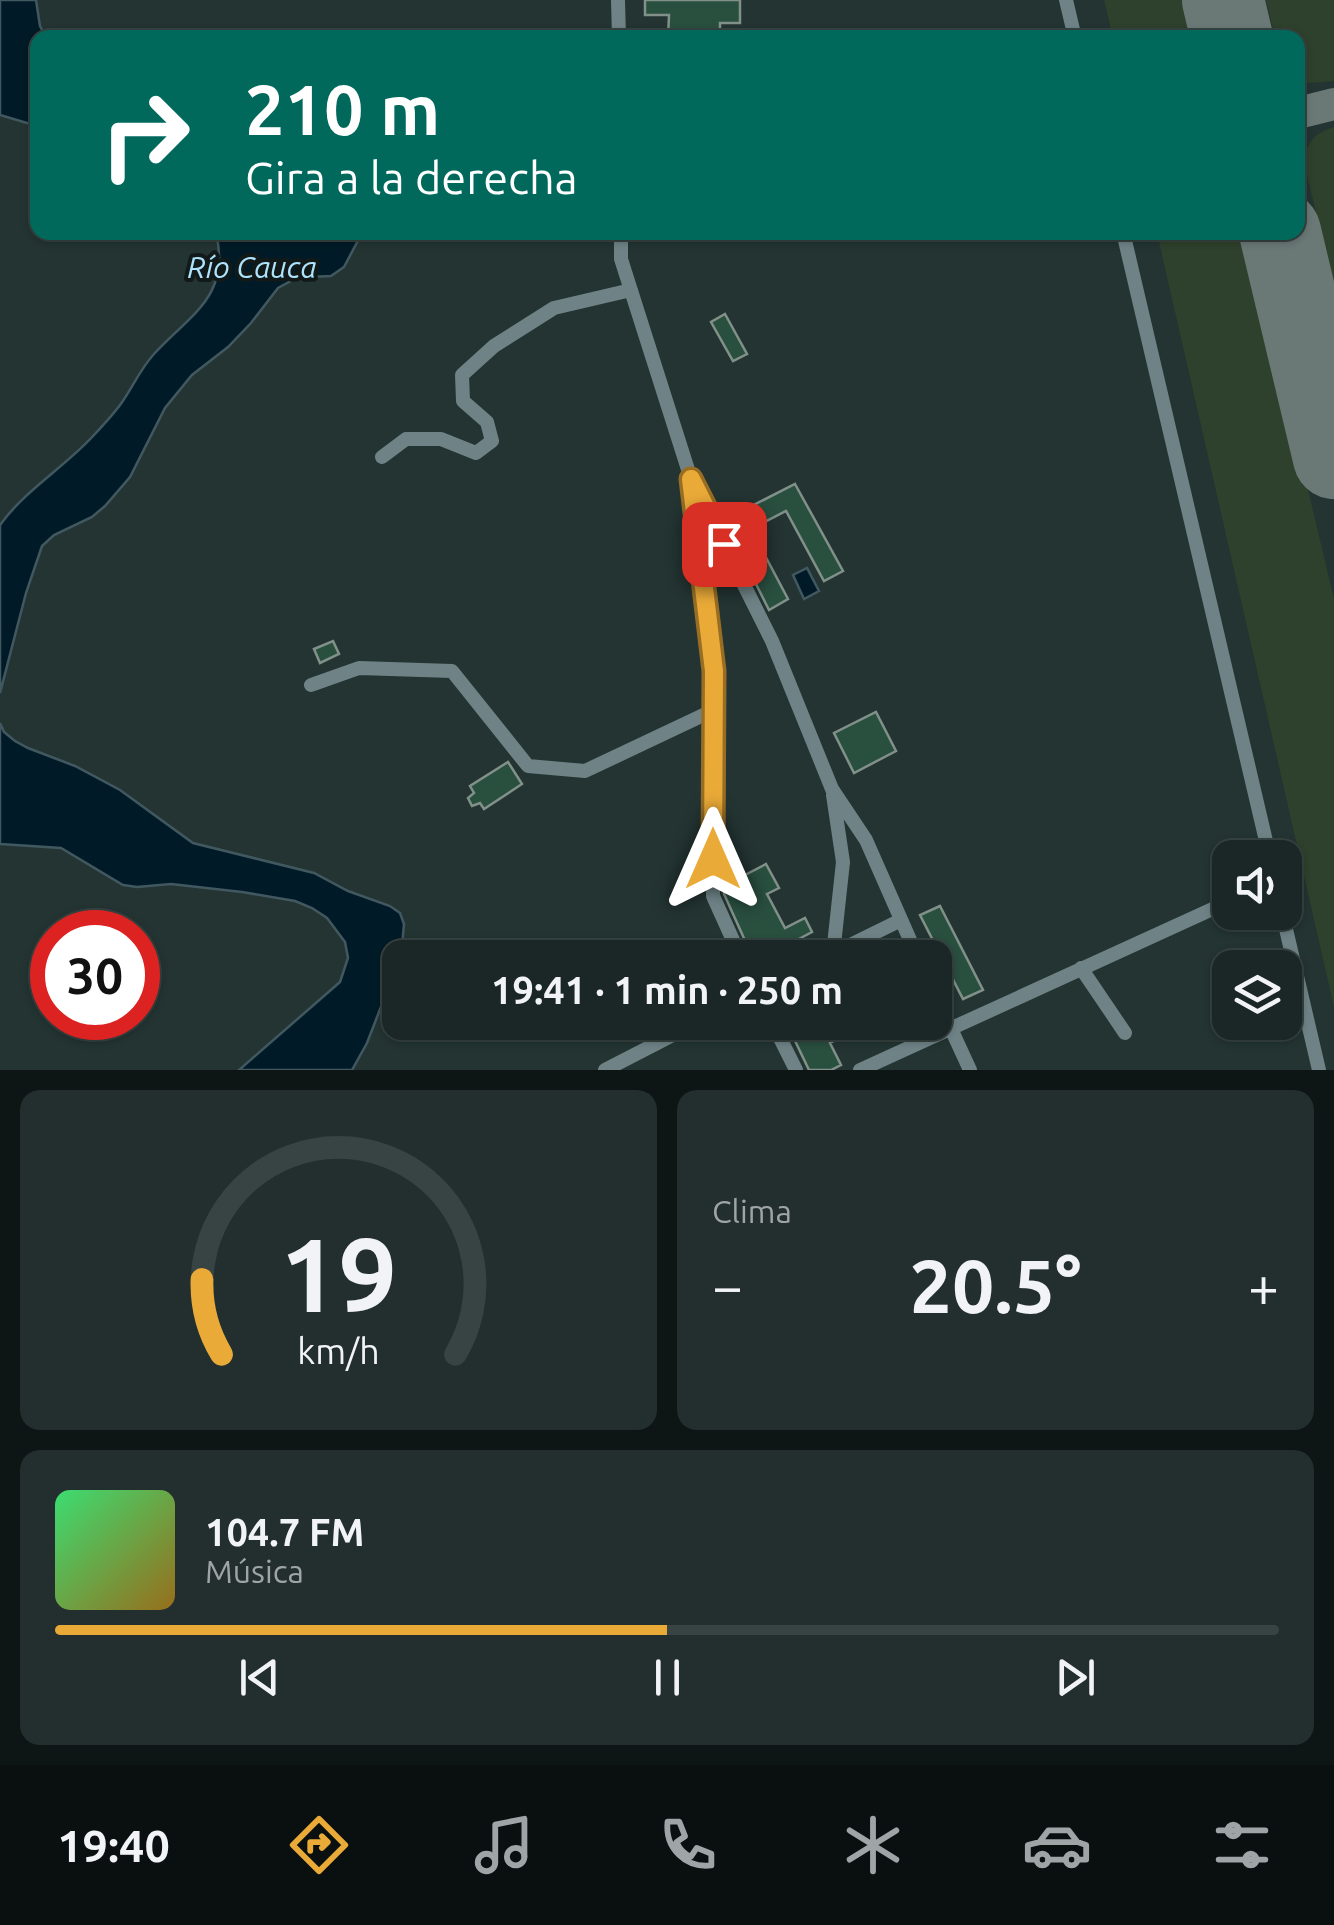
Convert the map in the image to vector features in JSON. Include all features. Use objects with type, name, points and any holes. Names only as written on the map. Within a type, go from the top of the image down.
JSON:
[{"type":"street","points":[[618,0],[619,30]]},
{"type":"street","points":[[1066,0],[1073,30]]},
{"type":"street","points":[[620,240],[630,290],[691,479],[772,641],[832,789],[866,840],[910,940]]},
{"type":"street","points":[[1125,240],[1266,840]]},
{"type":"street","points":[[382,457],[406,439],[441,439],[476,452],[484,447],[492,441],[487,422],[462,401],[462,375],[494,346],[554,308],[630,290]]},
{"type":"street","points":[[691,479],[714,671],[713,896],[734,940]]},
{"type":"street","points":[[312,685],[359,668],[452,670],[528,766],[585,772],[714,710]]},
{"type":"street","points":[[831,940],[843,862],[832,789]]},
{"type":"street","points":[[952,1026],[1212,908]]},
{"type":"street","points":[[861,940],[901,920]]},
{"type":"street","points":[[1286,930],[1319,1070]]},
{"type":"street","points":[[1081,968],[1125,1034]]},
{"type":"street","points":[[952,1031],[970,1070]]},
{"type":"street","points":[[605,1070],[663,1040]]},
{"type":"street","points":[[781,1040],[796,1070]]},
{"type":"street","points":[[860,1070],[923,1040]]},
{"type":"green space","points":[[1104,0],[1192,0],[1199,30],[1111,30]]},
{"type":"green space","points":[[1266,0],[1334,0],[1334,81],[1305,82],[1305,30],[1273,30]]},
{"type":"green space","points":[[1334,127],[1334,289],[1305,166],[1307,149],[1322,132]]},
{"type":"green space","points":[[1159,240],[1249,240],[1334,599],[1334,1007],[1302,867],[1302,840],[1296,840]]},
{"type":"water","points":[[0,0],[36,0],[42,30],[30,30],[30,124],[0,115]]},
{"type":"water","name":"Río Cauca","points":[[217,240],[358,240],[344,267],[331,276],[291,281],[278,288],[251,323],[192,375],[165,408],[130,477],[105,506],[42,546],[0,693],[0,525],[94,435],[120,405],[149,360],[194,315],[213,288],[219,255]]},
{"type":"water","points":[[807,568],[819,591],[804,599],[793,575]]},
{"type":"water","points":[[0,723],[15,741],[120,790],[193,843],[314,873],[390,906],[400,913],[403,940],[382,940],[382,1004],[352,1070],[239,1070],[340,982],[348,958],[345,942],[327,918],[312,908],[295,901],[242,892],[171,884],[123,885],[61,848],[0,844]]},
{"type":"building","points":[[645,0],[740,0],[740,23],[720,23],[720,30],[668,30],[669,15],[645,15]]},
{"type":"building","points":[[725,314],[747,354],[733,361],[711,322]]},
{"type":"building","points":[[795,484],[843,571],[824,581],[786,511],[751,529],[788,599],[769,610],[724,520]]},
{"type":"building","points":[[333,641],[339,654],[320,663],[314,649]]},
{"type":"building","points":[[876,712],[896,751],[854,773],[834,733]]},
{"type":"building","points":[[508,762],[522,784],[484,809],[480,803],[472,806],[468,798],[474,793],[470,786]]},
{"type":"building","points":[[766,864],[779,888],[767,894],[785,928],[805,918],[812,932],[797,940],[745,940],[724,886]]},
{"type":"building","points":[[940,906],[983,990],[963,999],[952,978],[952,940],[933,940],[920,915]]},
{"type":"building","points":[[795,1040],[836,1040],[830,1043],[841,1065],[831,1070],[809,1070]]},
{"type":"taxiway","points":[[1305,111],[1334,104]]},
{"type":"runway","points":[[1223,0],[1230,30]]},
{"type":"runway","points":[[1282,240],[1334,458]]},
{"type":"route","points":[[713,859],[714,671],[691,479],[724,544]]}]
